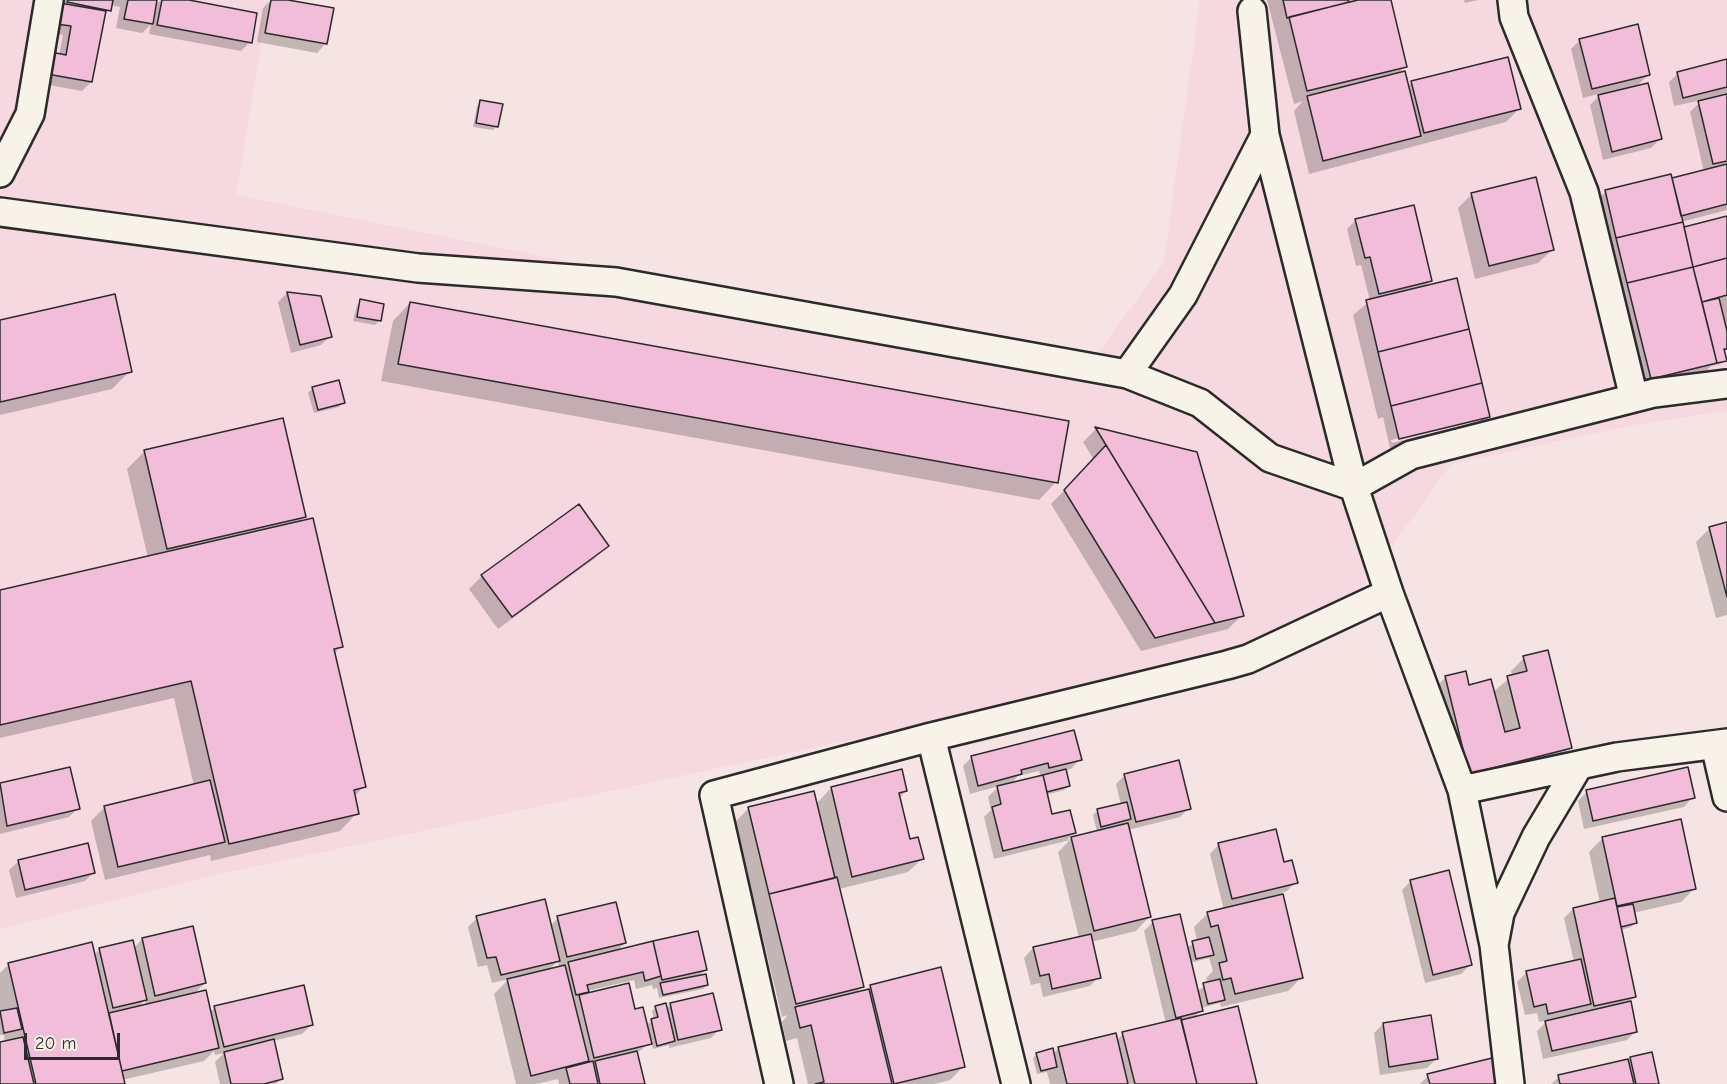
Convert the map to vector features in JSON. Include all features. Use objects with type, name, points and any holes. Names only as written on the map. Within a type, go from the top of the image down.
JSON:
[{"type":"street","points":[[0,173],[30,114],[49,0]]},
{"type":"street","points":[[1512,0],[1514,17],[1584,192],[1634,398]]},
{"type":"street","points":[[1252,11],[1265,135],[1354,487],[1389,593],[1462,790],[1494,945],[1510,1084]]},
{"type":"street","points":[[1127,374],[1183,295],[1265,135]]},
{"type":"street","points":[[0,212],[418,268],[616,282],[1127,374],[1200,403],[1270,458],[1354,487],[1411,455],[1654,393],[1727,384]]},
{"type":"street","points":[[779,1084],[714,795],[931,737],[1248,659],[1389,593]]},
{"type":"street","points":[[931,737],[1016,1084]]},
{"type":"street","points":[[1462,790],[1617,757],[1721,744],[1727,797]]},
{"type":"street","points":[[1494,945],[1500,913],[1536,837],[1579,765]]},
{"type":"shaded area","points":[[0,0],[268,0],[236,195],[1089,366],[1164,262],[1200,0],[1727,0],[1727,411],[1633,425],[1451,464],[1361,589],[1241,657],[210,876],[0,929]]},
{"type":"building","points":[[68,0],[113,0],[111,11],[67,2]]},
{"type":"building","points":[[128,0],[157,0],[153,24],[124,19]]},
{"type":"building","points":[[162,0],[189,0],[257,13],[252,43],[157,25]]},
{"type":"building","points":[[271,0],[288,0],[334,8],[327,44],[265,33]]},
{"type":"building","points":[[1283,0],[1348,0],[1349,2],[1287,18]]},
{"type":"building","points":[[1358,0],[1391,0],[1407,67],[1307,91],[1289,17]]},
{"type":"building","points":[[60,3],[106,11],[92,82],[47,74],[51,52],[66,55],[71,26],[56,24]]},
{"type":"building","points":[[1638,24],[1650,75],[1592,89],[1579,39]]},
{"type":"building","points":[[1508,57],[1521,109],[1424,133],[1411,81]]},
{"type":"building","points":[[1727,59],[1727,87],[1683,98],[1677,72]]},
{"type":"building","points":[[1405,71],[1421,136],[1323,161],[1307,96]]},
{"type":"building","points":[[1648,83],[1662,139],[1612,152],[1598,95]]},
{"type":"building","points":[[1727,94],[1727,161],[1713,164],[1698,101]]},
{"type":"building","points":[[480,100],[503,104],[498,127],[476,123]]},
{"type":"building","points":[[1727,164],[1727,204],[1681,216],[1672,178]]},
{"type":"building","points":[[1671,174],[1683,222],[1616,238],[1605,190]]},
{"type":"building","points":[[1536,177],[1554,250],[1489,266],[1471,193]]},
{"type":"building","points":[[1414,205],[1432,281],[1379,294],[1370,257],[1365,258],[1355,219]]},
{"type":"building","points":[[1727,216],[1727,258],[1693,267],[1684,227]]},
{"type":"building","points":[[1683,222],[1693,267],[1627,283],[1616,238]]},
{"type":"building","points":[[1727,258],[1727,295],[1702,302],[1693,267]]},
{"type":"building","points":[[1693,267],[1717,363],[1651,379],[1627,283]]},
{"type":"building","points":[[1457,278],[1469,329],[1378,352],[1366,300]]},
{"type":"building","points":[[287,292],[321,296],[332,337],[300,345]]},
{"type":"building","points":[[115,294],[132,372],[0,402],[0,320]]},
{"type":"building","points":[[1719,298],[1727,331],[1727,349],[1724,349],[1727,361],[1717,363],[1702,302]]},
{"type":"building","points":[[360,299],[384,304],[381,321],[357,317]]},
{"type":"building","points":[[410,302],[1069,421],[1058,483],[398,364]]},
{"type":"building","points":[[1469,329],[1482,383],[1391,406],[1378,352]]},
{"type":"building","points":[[339,380],[345,403],[318,410],[312,387]]},
{"type":"building","points":[[1482,383],[1490,417],[1399,439],[1391,406]]},
{"type":"building","points":[[283,418],[306,517],[167,549],[144,450]]},
{"type":"building","points":[[1095,427],[1197,452],[1244,616],[1215,623]]},
{"type":"building","points":[[1106,445],[1215,623],[1155,638],[1064,490]]},
{"type":"building","points":[[579,504],[609,546],[512,617],[481,575]]},
{"type":"building","points":[[313,518],[343,647],[334,649],[366,787],[354,790],[359,814],[229,844],[191,681],[0,725],[0,590]]},
{"type":"building","points":[[1727,522],[1727,597],[1709,527]]},
{"type":"building","points":[[1548,650],[1572,748],[1469,774],[1445,676],[1466,671],[1469,685],[1491,679],[1505,732],[1520,728],[1507,676],[1527,671],[1523,656]]},
{"type":"building","points":[[1074,730],[1082,760],[1049,768],[1048,763],[1021,770],[1022,774],[978,786],[971,756]]},
{"type":"building","points":[[1179,760],[1191,809],[1136,822],[1124,774]]},
{"type":"building","points":[[70,767],[80,809],[7,826],[0,783]]},
{"type":"building","points":[[1688,767],[1695,798],[1593,821],[1586,790]]},
{"type":"building","points":[[902,769],[907,791],[899,793],[910,839],[918,837],[924,859],[852,877],[831,787]]},
{"type":"building","points":[[1066,769],[1070,786],[1047,792],[1043,775]]},
{"type":"building","points":[[1043,775],[1052,814],[1070,810],[1076,833],[1003,851],[992,807],[1001,804],[997,786]]},
{"type":"building","points":[[210,780],[225,842],[118,867],[104,806]]},
{"type":"building","points":[[814,791],[835,878],[769,894],[748,807]]},
{"type":"building","points":[[1127,802],[1131,819],[1101,827],[1097,809]]},
{"type":"building","points":[[1681,819],[1696,889],[1617,906],[1602,837]]},
{"type":"building","points":[[1128,823],[1151,917],[1094,931],[1071,837]]},
{"type":"building","points":[[1276,829],[1284,862],[1292,860],[1298,883],[1232,899],[1218,843]]},
{"type":"building","points":[[88,843],[95,873],[25,890],[18,860]]},
{"type":"building","points":[[1449,870],[1472,965],[1433,975],[1410,880]]},
{"type":"building","points":[[837,877],[864,987],[796,1004],[769,894]]},
{"type":"building","points":[[1283,894],[1303,978],[1235,994],[1231,978],[1223,980],[1219,963],[1227,961],[1218,925],[1211,927],[1207,912]]},
{"type":"building","points":[[1615,898],[1636,997],[1594,1006],[1573,908]]},
{"type":"building","points":[[545,899],[560,961],[501,975],[496,957],[487,958],[476,916]]},
{"type":"building","points":[[616,902],[626,943],[567,957],[557,916]]},
{"type":"building","points":[[1633,904],[1637,923],[1621,927],[1617,907]]},
{"type":"building","points":[[1180,914],[1203,1011],[1176,1018],[1152,920]]},
{"type":"building","points":[[193,926],[206,983],[155,996],[142,938]]},
{"type":"building","points":[[698,931],[707,970],[662,980],[653,941]]},
{"type":"building","points":[[1091,934],[1101,978],[1052,989],[1049,974],[1040,976],[1033,947]]},
{"type":"building","points":[[1209,937],[1214,955],[1196,959],[1192,941]]},
{"type":"building","points":[[133,940],[147,1000],[113,1008],[99,948]]},
{"type":"building","points":[[653,941],[661,976],[645,981],[643,972],[587,985],[589,992],[576,995],[568,962]]},
{"type":"building","points":[[92,942],[125,1084],[36,1084],[8,963]]},
{"type":"building","points":[[1581,959],[1591,1004],[1548,1014],[1546,1004],[1534,1007],[1526,971]]},
{"type":"building","points":[[565,965],[589,1061],[531,1076],[507,979]]},
{"type":"building","points":[[941,967],[965,1067],[894,1084],[870,985]]},
{"type":"building","points":[[706,974],[708,985],[663,995],[660,983]]},
{"type":"building","points":[[1220,979],[1225,1000],[1208,1004],[1203,983]]},
{"type":"building","points":[[629,983],[635,1009],[643,1007],[652,1044],[594,1058],[579,995]]},
{"type":"building","points":[[304,985],[313,1025],[224,1047],[214,1006]]},
{"type":"building","points":[[869,989],[892,1084],[815,1084],[824,1082],[811,1025],[800,1028],[795,1007]]},
{"type":"building","points":[[206,990],[219,1048],[122,1071],[109,1013]]},
{"type":"building","points":[[713,993],[722,1030],[678,1040],[670,1003]]},
{"type":"building","points":[[1631,1001],[1637,1032],[1552,1051],[1545,1021]]},
{"type":"building","points":[[666,1003],[675,1041],[657,1046],[651,1019],[658,1017],[655,1006]]},
{"type":"building","points":[[1238,1006],[1257,1084],[1197,1084],[1181,1020]]},
{"type":"building","points":[[17,1008],[22,1029],[4,1033],[0,1011]]},
{"type":"building","points":[[1431,1015],[1438,1059],[1389,1067],[1383,1023]]},
{"type":"building","points":[[1181,1018],[1197,1084],[1135,1084],[1122,1032]]},
{"type":"building","points":[[1116,1033],[1128,1084],[1067,1084],[1058,1047]]},
{"type":"building","points":[[23,1037],[34,1084],[0,1084],[0,1042]]},
{"type":"building","points":[[274,1039],[283,1079],[264,1084],[231,1084],[224,1052]]},
{"type":"building","points":[[1053,1048],[1057,1067],[1041,1071],[1036,1053]]},
{"type":"building","points":[[637,1051],[645,1084],[600,1084],[595,1061]]},
{"type":"building","points":[[1652,1052],[1659,1084],[1636,1084],[1630,1057]]},
{"type":"building","points":[[1492,1058],[1499,1084],[1430,1084],[1427,1074]]},
{"type":"building","points":[[1628,1059],[1634,1084],[1560,1084],[1558,1075]]},
{"type":"building","points":[[593,1061],[598,1084],[570,1084],[566,1068]]}]
